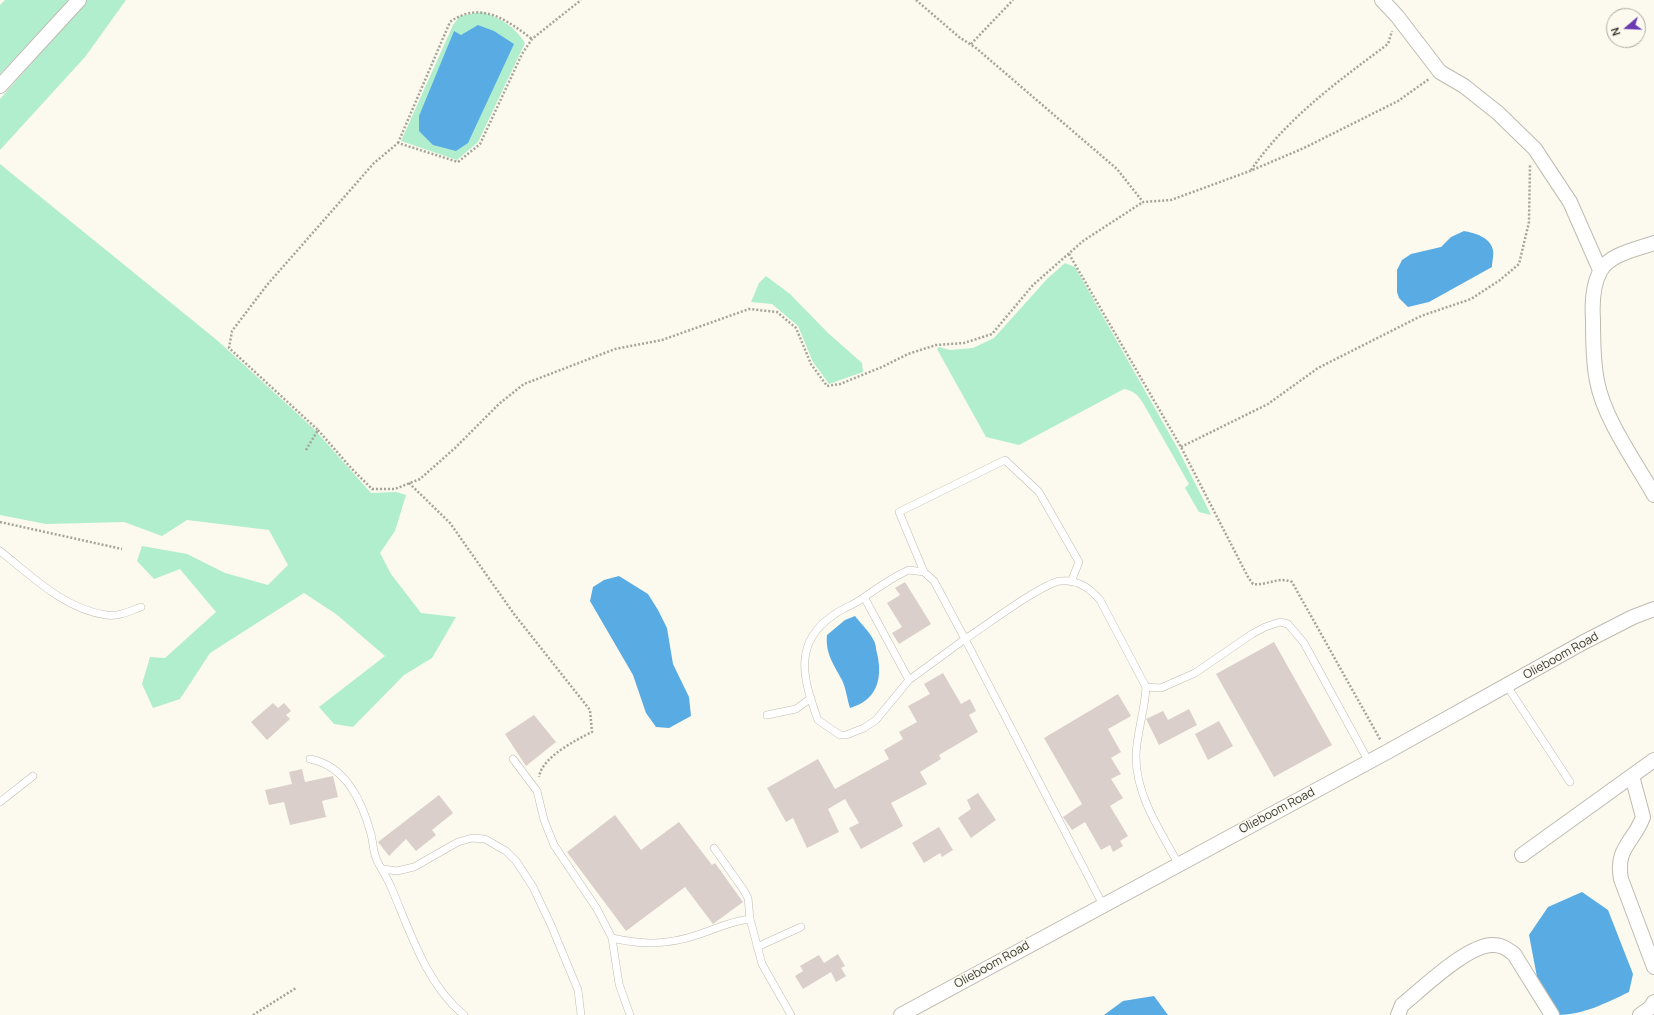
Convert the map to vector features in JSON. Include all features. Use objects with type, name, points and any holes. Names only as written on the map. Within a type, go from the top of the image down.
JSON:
[{"type":"street","points":[[0,86],[79,0]]},
{"type":"street","points":[[1382,0],[1397,16],[1440,72],[1464,86],[1498,113],[1535,149],[1570,202],[1600,270]]},
{"type":"street","points":[[1654,243],[1619,256],[1606,264],[1600,270],[1594,290],[1592,306],[1595,369],[1601,396],[1615,427],[1654,495]]},
{"type":"street","name":"Olieboom Road","points":[[901,1015],[1369,762],[1584,642],[1633,617],[1654,609]]},
{"type":"street","points":[[1522,856],[1654,760]]},
{"type":"street","points":[[1632,776],[1643,817],[1625,848],[1620,859],[1619,868],[1621,879],[1654,967]]},
{"type":"street","points":[[1398,1015],[1402,1005],[1454,962],[1469,953],[1489,945],[1504,947],[1514,954],[1552,1015]]},
{"type":"street","points":[[1640,1015],[1650,1008],[1654,1002]]},
{"type":"lane","points":[[1071,582],[1079,562],[1039,492],[1005,460],[899,512],[924,572],[934,581],[945,599],[1103,905]]},
{"type":"lane","points":[[0,551],[52,592],[69,603],[84,609],[106,615],[126,613],[141,607]]},
{"type":"lane","points":[[924,572],[909,570],[891,579],[864,597],[834,614],[813,636],[807,646],[803,663],[818,720],[835,732],[846,735],[860,730],[876,720],[909,680],[965,639],[1040,590],[1059,581],[1071,582],[1093,591],[1100,600],[1146,687],[1146,702],[1136,756],[1138,779],[1153,818],[1178,865]]},
{"type":"lane","points":[[864,597],[909,680]]},
{"type":"lane","points":[[1146,687],[1162,688],[1195,673],[1252,634],[1265,627],[1280,622],[1288,624],[1304,643],[1369,762]]},
{"type":"lane","points":[[1507,686],[1570,782]]},
{"type":"lane","points":[[767,715],[796,709],[811,698]]},
{"type":"lane","points":[[310,759],[328,764],[340,774],[363,806],[376,857],[383,869],[412,939],[434,981],[445,996],[464,1015]]},
{"type":"lane","points":[[513,759],[537,791],[544,820],[554,845],[597,910],[612,938],[620,984],[630,1015]]},
{"type":"lane","points":[[0,802],[33,776]]},
{"type":"lane","points":[[383,869],[397,871],[414,867],[458,842],[472,838],[484,839],[502,848],[516,861],[533,887],[551,925],[578,990],[581,1015]]},
{"type":"lane","points":[[714,848],[748,898],[750,919],[757,947],[766,973],[791,1015]]},
{"type":"lane","points":[[612,938],[640,944],[667,942],[696,935],[726,923],[750,919]]},
{"type":"lane","points":[[757,947],[801,927]]},
{"type":"path","points":[[398,143],[458,162],[480,144],[522,54],[532,39],[581,0]]},
{"type":"path","points":[[916,0],[959,37],[971,44],[1118,169],[1143,202]]},
{"type":"path","points":[[971,44],[1013,0]]},
{"type":"path","points":[[532,39],[496,14],[483,10],[459,14],[450,22],[398,143],[374,163],[267,285],[232,331],[229,348],[318,430],[351,468],[372,489],[395,489],[420,478],[455,448],[499,404],[524,384],[615,349],[662,340],[750,309],[777,312],[796,328],[811,364],[827,386],[840,384],[882,367],[908,354],[936,345],[964,343],[992,334],[1033,285],[1083,241],[1143,202],[1171,200],[1250,171],[1304,148],[1398,101],[1440,72]]},
{"type":"path","points":[[1250,171],[1263,152],[1295,117],[1388,44],[1397,16]]},
{"type":"path","points":[[1181,448],[1268,404],[1318,368],[1421,316],[1471,298],[1500,280],[1519,264],[1529,222],[1529,167],[1535,149]]},
{"type":"path","points":[[1069,254],[1181,448],[1248,577],[1253,584],[1259,585],[1280,579],[1292,582],[1387,752]]},
{"type":"path","points":[[306,450],[318,430]]},
{"type":"path","points":[[409,483],[450,523],[514,614],[590,710],[592,732],[562,748],[540,771],[537,791]]},
{"type":"path","points":[[0,522],[122,549]]},
{"type":"path","points":[[253,1015],[296,988]]},
{"type":"green space","points":[[5,0],[69,0],[0,74],[0,5]]},
{"type":"green space","points":[[85,0],[126,0],[85,57],[0,150],[0,99],[76,13]]},
{"type":"green space","points":[[482,12],[507,24],[517,32],[525,43],[478,142],[457,160],[401,141],[453,25],[460,16]]},
{"type":"green space","points":[[0,164],[218,341],[314,429],[371,493],[396,492],[406,495],[395,531],[380,553],[391,574],[421,613],[456,617],[432,658],[404,675],[353,727],[334,724],[319,707],[385,656],[336,614],[304,593],[210,653],[180,699],[153,708],[142,684],[150,657],[165,658],[216,612],[180,569],[154,579],[137,561],[142,546],[187,554],[225,573],[268,585],[288,565],[269,530],[187,520],[162,536],[124,522],[46,524],[0,515]]},
{"type":"green space","points":[[1065,263],[1075,267],[1178,449],[1211,515],[1199,512],[1185,488],[1189,484],[1143,403],[1130,391],[1124,389],[1019,445],[986,437],[937,349],[939,347],[950,350],[973,348],[994,338],[1047,279]]},
{"type":"green space","points":[[766,276],[790,294],[828,333],[862,363],[863,372],[829,384],[813,362],[798,326],[772,304],[751,302],[759,283]]},
{"type":"water","points":[[478,25],[494,31],[514,44],[468,143],[456,151],[433,145],[419,131],[419,116],[454,31],[461,35]]},
{"type":"water","points":[[1464,231],[1482,236],[1489,242],[1493,250],[1492,267],[1429,302],[1408,307],[1399,298],[1397,292],[1397,270],[1402,260],[1411,254],[1441,247],[1451,237]]},
{"type":"water","points":[[619,576],[648,594],[667,628],[673,664],[689,697],[691,716],[669,728],[656,727],[646,713],[633,675],[590,601],[593,587],[604,580]]},
{"type":"water","points":[[855,616],[875,642],[879,662],[879,671],[876,687],[872,694],[866,700],[850,708],[843,683],[827,648],[827,635],[845,620]]},
{"type":"water","points":[[1582,892],[1608,910],[1633,974],[1629,992],[1585,1011],[1557,1015],[1537,977],[1529,935],[1548,907]]},
{"type":"water","points":[[1154,996],[1168,1015],[1104,1015],[1123,1001]]},
{"type":"building","points":[[905,582],[931,624],[899,644],[892,633],[902,627],[887,603],[900,595],[895,588]]},
{"type":"building","points":[[1274,642],[1332,745],[1274,777],[1216,674]]},
{"type":"building","points":[[943,673],[961,704],[970,699],[976,711],[969,715],[978,732],[939,755],[941,759],[920,772],[927,784],[891,803],[903,826],[861,849],[849,828],[859,823],[845,799],[828,809],[839,832],[807,848],[793,818],[786,822],[767,788],[818,759],[835,789],[889,759],[884,750],[903,739],[899,732],[917,722],[908,706],[930,694],[924,684]]},
{"type":"building","points":[[1118,694],[1131,716],[1108,729],[1121,752],[1111,758],[1121,774],[1111,779],[1123,798],[1110,806],[1128,836],[1120,841],[1123,846],[1113,852],[1110,845],[1101,850],[1085,822],[1072,830],[1063,817],[1082,804],[1044,738]]},
{"type":"building","points":[[273,703],[278,708],[284,703],[291,711],[286,715],[290,719],[267,740],[251,722]]},
{"type":"building","points":[[1189,709],[1197,725],[1159,745],[1146,719],[1163,711],[1168,720]]},
{"type":"building","points":[[534,715],[556,742],[526,766],[505,734]]},
{"type":"building","points":[[1219,721],[1233,746],[1208,760],[1195,734]]},
{"type":"building","points":[[302,769],[305,782],[333,776],[338,797],[322,801],[326,817],[290,825],[284,802],[269,805],[265,790],[292,784],[289,772]]},
{"type":"building","points":[[978,793],[996,820],[971,838],[958,818],[971,809],[967,800]]},
{"type":"building","points":[[439,795],[453,813],[432,830],[436,835],[416,851],[406,839],[389,856],[378,842]]},
{"type":"building","points":[[615,815],[641,850],[679,822],[712,865],[715,863],[743,902],[713,924],[685,887],[626,931],[567,852]]},
{"type":"building","points":[[939,827],[953,850],[942,857],[940,853],[924,863],[912,843]]},
{"type":"building","points":[[838,954],[845,966],[841,968],[846,976],[836,982],[831,972],[803,989],[795,976],[803,971],[800,966],[819,955],[824,963]]}]
